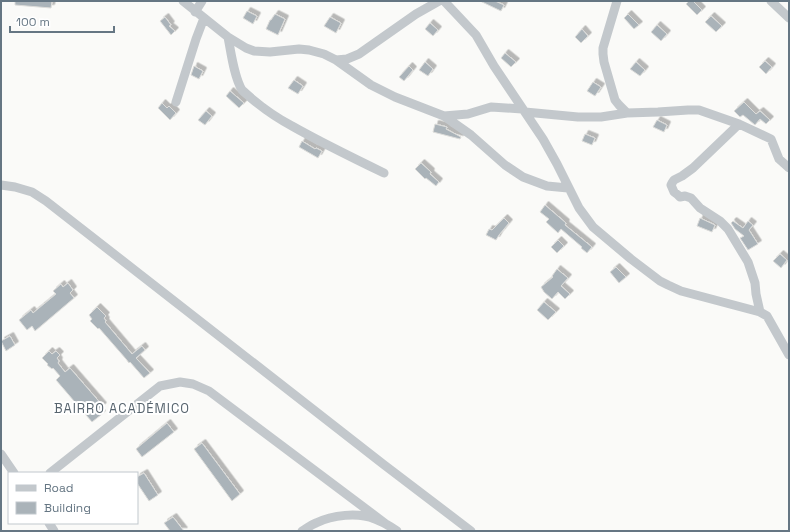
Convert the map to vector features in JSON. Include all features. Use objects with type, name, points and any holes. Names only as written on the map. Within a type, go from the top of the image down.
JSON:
[{"type":"street","points":[[183,1],[195,12],[240,45],[254,51],[270,52],[299,49],[324,54],[336,60],[371,85],[396,97],[444,116],[471,135],[505,165],[523,177],[547,186],[568,188]]},
{"type":"street","points":[[195,12],[202,1]]},
{"type":"street","points":[[336,60],[347,59],[360,54],[416,14],[439,1]]},
{"type":"street","points":[[444,1],[476,35],[494,66],[543,140],[579,208],[593,227],[660,281],[681,290],[760,312],[767,316],[789,355]]},
{"type":"street","points":[[617,1],[604,48],[604,59],[615,100],[627,113]]},
{"type":"street","points":[[771,1],[789,18]]},
{"type":"street","points":[[176,102],[204,18]]},
{"type":"street","points":[[228,37],[231,55],[239,83],[243,91],[273,115],[321,142],[384,173]]},
{"type":"street","points":[[444,116],[468,114],[491,107],[578,117],[601,117],[627,113],[699,110],[739,124],[771,139],[779,159],[789,168]]},
{"type":"street","points":[[739,124],[693,168],[681,178],[674,180],[671,185],[674,192],[680,197],[685,196],[691,198],[700,208],[720,221],[728,229],[748,262],[755,283],[760,312]]},
{"type":"street","points":[[1,185],[32,192],[52,206],[471,531]]},
{"type":"street","points":[[51,472],[160,386],[180,382],[193,384],[209,391],[397,531]]},
{"type":"street","points":[[1,454],[4,465],[13,472]]},
{"type":"street","points":[[302,531],[316,522],[339,516],[362,516],[373,518],[386,524]]},
{"type":"building","points":[[15,1],[52,1],[51,8],[15,5]]},
{"type":"building","points":[[480,1],[495,1],[504,5],[501,11]]},
{"type":"building","points":[[689,1],[693,1],[702,10],[697,15],[686,4]]},
{"type":"building","points":[[247,11],[257,16],[253,24],[243,18]]},
{"type":"building","points":[[275,14],[285,19],[278,35],[266,29],[270,20]]},
{"type":"building","points":[[628,14],[639,25],[634,29],[624,18]]},
{"type":"building","points":[[711,16],[722,26],[716,32],[705,22]]},
{"type":"building","points":[[165,17],[171,25],[169,26],[175,31],[171,35],[160,21]]},
{"type":"building","points":[[330,17],[341,23],[336,33],[324,26]]},
{"type":"building","points":[[430,23],[438,30],[433,36],[425,29]]},
{"type":"building","points":[[657,25],[667,34],[661,41],[651,32]]},
{"type":"building","points":[[582,29],[588,36],[581,43],[575,37]]},
{"type":"building","points":[[505,53],[516,62],[511,67],[501,58]]},
{"type":"building","points":[[765,61],[772,67],[766,74],[759,67]]},
{"type":"building","points":[[425,62],[433,69],[428,76],[419,70]]},
{"type":"building","points":[[636,62],[645,70],[640,76],[630,69]]},
{"type":"building","points":[[194,66],[203,71],[199,79],[191,75]]},
{"type":"building","points":[[409,66],[413,70],[404,81],[399,77]]},
{"type":"building","points":[[294,80],[303,86],[298,94],[288,88]]},
{"type":"building","points":[[593,82],[601,87],[595,96],[587,91]]},
{"type":"building","points":[[230,91],[244,103],[239,108],[226,96]]},
{"type":"building","points":[[744,102],[756,114],[760,111],[770,120],[766,124],[760,119],[755,125],[743,115],[740,117],[734,111]]},
{"type":"building","points":[[162,103],[167,108],[169,106],[176,113],[170,120],[158,108]]},
{"type":"building","points":[[206,111],[212,116],[205,125],[198,120]]},
{"type":"building","points":[[657,120],[667,125],[664,132],[653,127]]},
{"type":"building","points":[[435,124],[447,127],[446,129],[461,137],[460,139],[433,132]]},
{"type":"building","points":[[585,134],[595,138],[592,145],[582,141]]},
{"type":"building","points":[[302,141],[315,149],[316,148],[322,151],[318,158],[299,147]]},
{"type":"building","points":[[421,163],[439,182],[436,186],[426,178],[425,179],[415,169]]},
{"type":"building","points":[[545,205],[566,223],[565,225],[592,247],[587,253],[561,229],[558,233],[546,222],[549,219],[540,212]]},
{"type":"building","points":[[504,218],[509,223],[496,240],[486,235],[489,229],[492,230]]},
{"type":"building","points":[[700,218],[715,225],[712,232],[697,226]]},
{"type":"building","points":[[733,221],[743,228],[748,221],[753,225],[749,230],[758,244],[748,250],[740,238],[744,236],[735,229],[731,223]]},
{"type":"building","points":[[558,240],[564,246],[557,253],[551,247]]},
{"type":"building","points":[[780,254],[787,260],[781,268],[773,261]]},
{"type":"building","points":[[616,267],[626,277],[619,283],[610,272]]},
{"type":"building","points":[[557,269],[568,278],[561,286],[570,294],[565,299],[558,292],[552,299],[541,287],[553,277],[552,276]]},
{"type":"building","points":[[68,283],[73,290],[70,293],[74,298],[35,331],[32,326],[27,330],[19,320],[31,310],[33,313],[56,294],[53,291],[61,284],[63,287]]},
{"type":"building","points":[[544,302],[556,312],[548,320],[537,310]]},
{"type":"building","points":[[97,307],[106,316],[104,318],[106,321],[105,322],[132,354],[142,346],[145,350],[136,358],[150,373],[144,378],[99,328],[98,329],[90,321],[92,319],[89,315]]},
{"type":"building","points":[[10,336],[15,345],[6,351],[1,341]]},
{"type":"building","points":[[49,351],[52,354],[56,351],[60,355],[57,358],[59,361],[58,363],[65,372],[70,368],[103,406],[98,410],[102,414],[92,422],[56,380],[60,376],[53,368],[52,369],[47,365],[48,364],[42,358]]},
{"type":"building","points":[[167,423],[174,432],[142,457],[136,449]]},
{"type":"building","points":[[202,443],[240,494],[232,501],[194,449]]},
{"type":"building","points":[[144,473],[158,495],[149,501],[138,484],[138,476]]},
{"type":"building","points":[[173,517],[184,531],[170,531],[164,523]]},
{"type":"district","name":"BAIRRO ACADÉMICO","points":[[122,408]]}]
